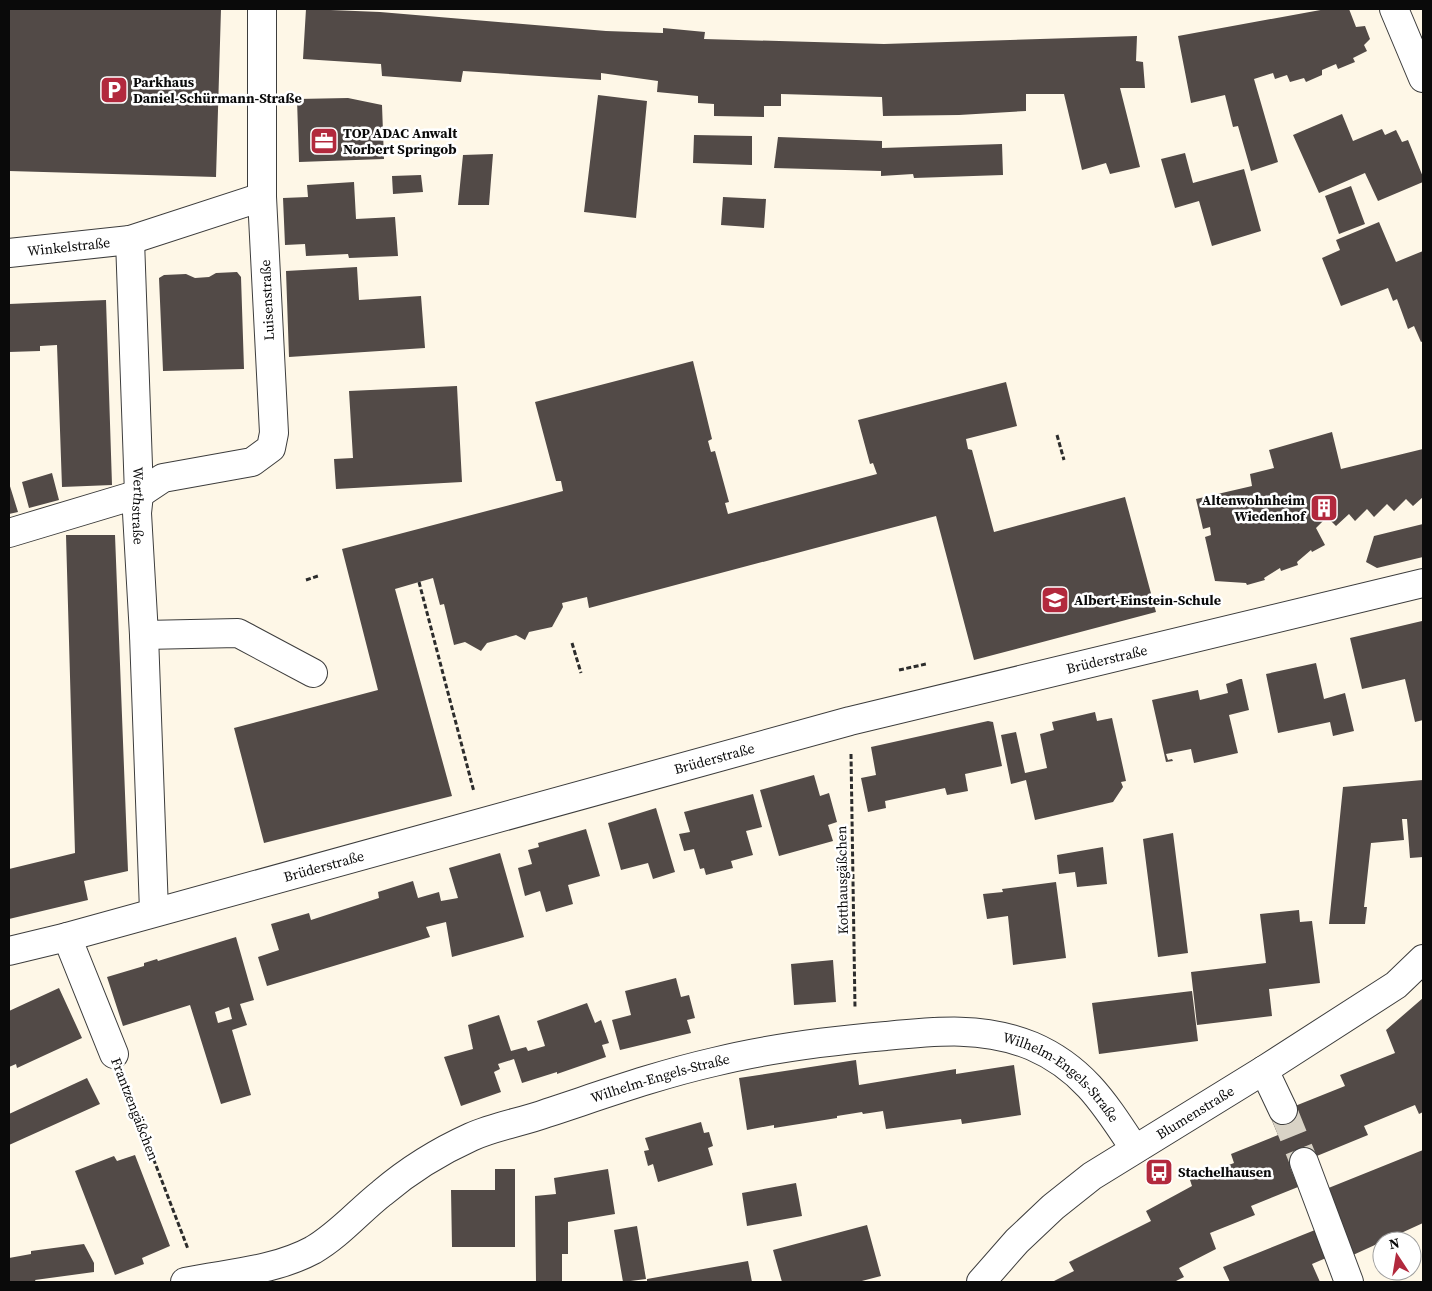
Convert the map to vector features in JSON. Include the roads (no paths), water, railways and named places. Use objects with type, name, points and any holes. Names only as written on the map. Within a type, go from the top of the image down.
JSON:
[{"type":"street","name":"Luisenstraße","points":[[138,494],[163,478],[252,462],[271,448],[274,433],[262,197],[262,9]]},
{"type":"street","points":[[1394,9],[1423,78]]},
{"type":"street","points":[[130,240],[262,197]]},
{"type":"street","name":"Winkelstraße","points":[[9,253],[130,240]]},
{"type":"street","name":"Werthstraße","points":[[130,240],[137,513],[144,635],[154,911]]},
{"type":"street","points":[[9,533],[138,494]]},
{"type":"street","name":"Brüderstraße","points":[[9,950],[67,937],[154,911],[850,720],[1423,583]]},
{"type":"street","points":[[144,635],[238,633],[313,673]]},
{"type":"street","name":"Frantzengäßchen","points":[[67,937],[114,1054]]},
{"type":"street","name":"Blumenstraße","points":[[982,1282],[1017,1241],[1053,1207],[1092,1176],[1134,1148],[1264,1070],[1396,985],[1423,959]]},
{"type":"street","name":"Wilhelm-Engels-Straße","points":[[192,1281],[279,1264],[314,1249],[342,1228],[383,1192],[428,1159],[474,1135],[638,1082],[715,1061],[856,1038],[964,1030],[993,1033],[1032,1046],[1066,1064],[1100,1096],[1134,1148]]},
{"type":"street","points":[[1264,1070],[1283,1110]]},
{"type":"street","points":[[1304,1162],[1349,1282]]},
{"type":"tunnel","points":[[1283,1110],[1304,1162]]},
{"type":"place","name":"Parkhaus Daniel-Schürmann-Straße","points":[[114,90]]},
{"type":"place","name":"TOP ADAC Anwalt Norbert Springob","points":[[324,141]]},
{"type":"place","name":"Altenwohnheim Wiedenhof","points":[[1324,508]]},
{"type":"place","name":"Albert-Einstein-Schule","points":[[1055,600]]},
{"type":"place","name":"Stachelhausen","points":[[1159,1172]]}]
